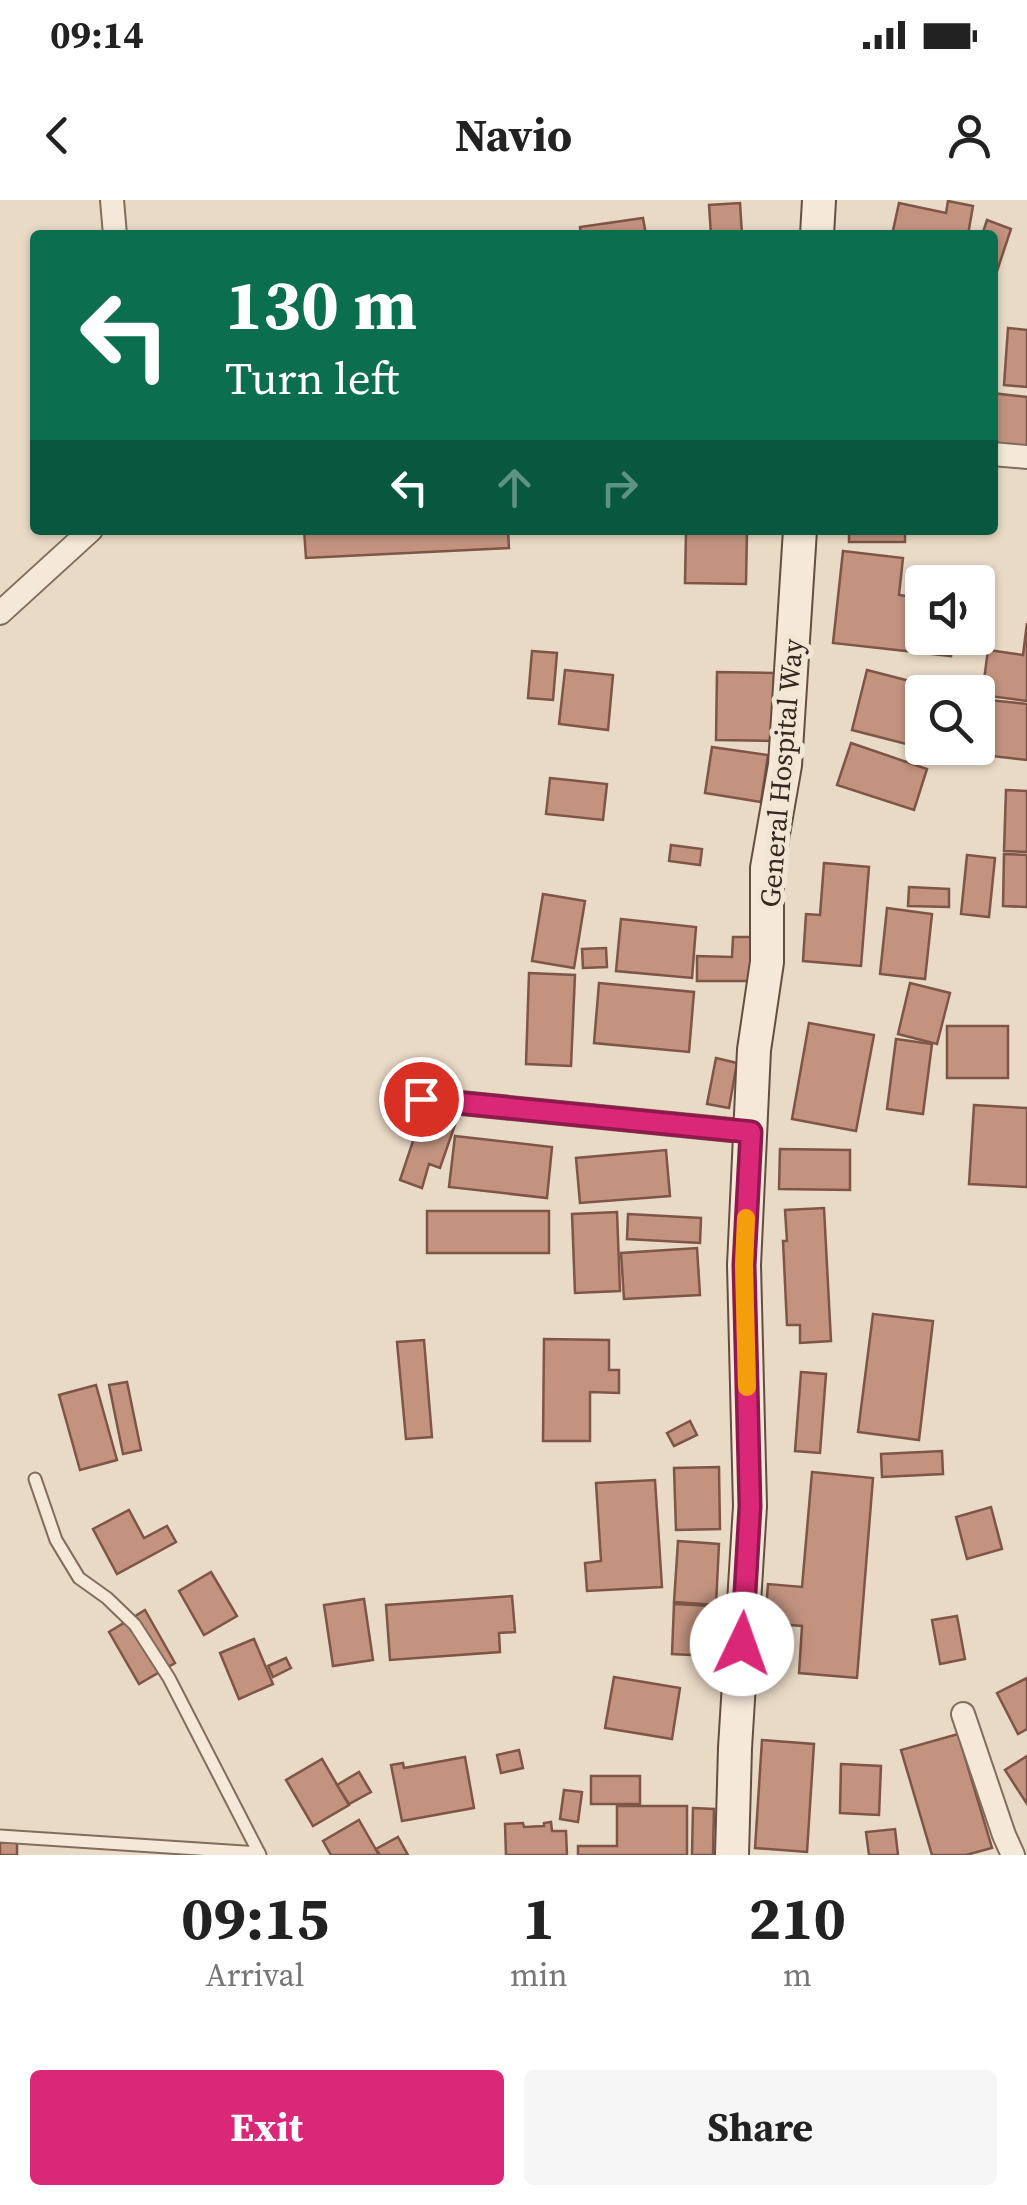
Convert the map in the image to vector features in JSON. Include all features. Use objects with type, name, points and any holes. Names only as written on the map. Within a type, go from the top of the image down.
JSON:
[{"type":"main road","points":[[817,230],[819,200]]},
{"type":"main road","name":"General Hospital Way","points":[[732,1855],[750,1506],[744,1265],[754,1050],[767,962],[767,868],[785,765],[800,535]]},
{"type":"street","points":[[112,200],[115,230]]},
{"type":"street","points":[[998,455],[1027,457]]},
{"type":"street","points":[[0,613],[86,535]]},
{"type":"street","points":[[421,1099],[751,1132]]},
{"type":"street","points":[[963,1714],[1013,1855]]},
{"type":"lane","points":[[35,1478],[56,1540],[79,1578],[135,1625],[169,1678],[260,1854]]},
{"type":"lane","points":[[0,1836],[260,1854]]},
{"type":"building","points":[[948,201],[973,206],[969,230],[893,230],[899,203],[946,213]]},
{"type":"building","points":[[740,203],[742,230],[711,230],[709,205]]},
{"type":"building","points":[[643,218],[645,230],[580,230],[580,227]]},
{"type":"building","points":[[987,220],[1011,229],[998,268],[998,230],[984,230]]},
{"type":"building","points":[[1008,328],[1027,330],[1027,387],[1004,385]]},
{"type":"building","points":[[998,394],[1027,397],[1027,456],[998,454]]},
{"type":"building","points":[[304,535],[508,535],[509,548],[306,558]]},
{"type":"building","points":[[686,535],[747,535],[746,584],[685,583]]},
{"type":"building","points":[[849,535],[905,535],[905,542],[849,542]]},
{"type":"building","points":[[843,551],[903,558],[899,595],[905,596],[905,651],[833,643]]},
{"type":"building","points":[[1027,623],[1027,701],[995,697],[995,675],[985,675],[987,655],[995,655],[995,651],[1023,655]]},
{"type":"building","points":[[532,651],[557,653],[553,700],[528,698]]},
{"type":"building","points":[[565,670],[613,675],[608,730],[559,724]]},
{"type":"building","points":[[867,670],[905,680],[905,744],[852,730]]},
{"type":"building","points":[[717,672],[774,673],[773,741],[716,740]]},
{"type":"building","points":[[995,701],[1027,704],[1027,760],[995,756]]},
{"type":"building","points":[[851,743],[905,761],[905,765],[927,769],[914,810],[837,785]]},
{"type":"building","points":[[712,747],[768,755],[761,802],[705,793]]},
{"type":"building","points":[[550,778],[607,784],[603,820],[546,814]]},
{"type":"building","points":[[1006,790],[1027,791],[1027,852],[1004,851]]},
{"type":"building","points":[[671,845],[702,849],[700,865],[669,861]]},
{"type":"building","points":[[1004,854],[1027,855],[1027,907],[1003,906]]},
{"type":"building","points":[[967,855],[995,858],[989,917],[961,914]]},
{"type":"building","points":[[824,863],[869,867],[861,966],[803,961],[806,914],[820,915]]},
{"type":"building","points":[[909,887],[949,889],[949,907],[908,906]]},
{"type":"building","points":[[543,894],[585,901],[574,968],[532,961]]},
{"type":"building","points":[[887,908],[932,914],[925,979],[880,974]]},
{"type":"building","points":[[621,919],[696,927],[692,978],[616,971]]},
{"type":"building","points":[[733,937],[753,937],[753,981],[697,981],[697,956],[732,957]]},
{"type":"building","points":[[606,948],[607,967],[583,968],[582,949]]},
{"type":"building","points":[[529,973],[575,975],[571,1066],[526,1064]]},
{"type":"building","points":[[599,983],[694,992],[689,1052],[594,1043]]},
{"type":"building","points":[[910,983],[950,993],[937,1044],[898,1034]]},
{"type":"building","points":[[809,1023],[874,1035],[856,1131],[792,1119]]},
{"type":"building","points":[[947,1026],[1008,1026],[1008,1078],[947,1078]]},
{"type":"building","points":[[896,1039],[932,1044],[923,1114],[887,1109]]},
{"type":"building","points":[[716,1058],[737,1063],[729,1108],[707,1104]]},
{"type":"building","points":[[425,1105],[458,1116],[440,1168],[429,1164],[422,1188],[400,1180]]},
{"type":"building","points":[[974,1105],[1027,1108],[1027,1187],[969,1184]]},
{"type":"building","points":[[455,1136],[552,1147],[547,1198],[449,1187]]},
{"type":"building","points":[[780,1149],[850,1150],[850,1190],[779,1189]]},
{"type":"building","points":[[666,1150],[670,1196],[580,1203],[576,1158]]},
{"type":"building","points":[[824,1208],[831,1341],[800,1343],[800,1325],[787,1325],[785,1210]]},
{"type":"building","points":[[427,1211],[549,1211],[549,1253],[427,1253]]},
{"type":"building","points":[[617,1212],[620,1291],[575,1293],[572,1214]]},
{"type":"building","points":[[628,1214],[701,1218],[700,1243],[627,1239]]},
{"type":"building","points":[[697,1248],[700,1295],[624,1299],[621,1253]]},
{"type":"building","points":[[873,1314],[933,1321],[919,1440],[858,1432]]},
{"type":"building","points":[[544,1339],[609,1340],[609,1370],[619,1370],[619,1393],[590,1392],[590,1441],[543,1441]]},
{"type":"building","points":[[424,1340],[432,1437],[406,1439],[397,1342]]},
{"type":"building","points":[[801,1372],[826,1374],[820,1453],[795,1451]]},
{"type":"building","points":[[127,1382],[141,1450],[123,1454],[109,1385]]},
{"type":"building","points":[[96,1385],[117,1460],[80,1470],[59,1395]]},
{"type":"building","points":[[690,1421],[697,1435],[674,1446],[667,1433]]},
{"type":"building","points":[[942,1451],[943,1474],[882,1477],[881,1454]]},
{"type":"building","points":[[719,1467],[720,1529],[676,1530],[674,1468]]},
{"type":"building","points":[[812,1472],[873,1478],[857,1678],[799,1673],[802,1626],[765,1623],[768,1584],[802,1587]]},
{"type":"building","points":[[655,1480],[662,1587],[587,1591],[585,1563],[601,1561],[596,1483]]},
{"type":"building","points":[[991,1507],[1002,1549],[967,1559],[956,1517]]},
{"type":"building","points":[[129,1510],[144,1538],[167,1526],[176,1542],[117,1574],[93,1529]]},
{"type":"building","points":[[678,1541],[719,1544],[716,1605],[674,1602]]},
{"type":"building","points":[[211,1572],[237,1616],[204,1635],[179,1591]]},
{"type":"building","points":[[512,1596],[515,1632],[499,1633],[500,1652],[390,1660],[386,1605]]},
{"type":"building","points":[[364,1599],[373,1660],[333,1666],[324,1605]]},
{"type":"building","points":[[674,1604],[714,1606],[711,1656],[672,1654]]},
{"type":"building","points":[[145,1610],[175,1663],[139,1684],[109,1632]]},
{"type":"building","points":[[957,1616],[965,1659],[940,1664],[932,1620]]},
{"type":"building","points":[[254,1639],[273,1684],[239,1699],[220,1653]]},
{"type":"building","points":[[286,1658],[291,1668],[273,1677],[268,1666]]},
{"type":"building","points":[[614,1677],[680,1688],[672,1739],[605,1728]]},
{"type":"building","points":[[1027,1678],[1027,1729],[1018,1734],[997,1693]]},
{"type":"building","points":[[958,1734],[992,1848],[966,1855],[932,1855],[901,1750]]},
{"type":"building","points":[[762,1740],[814,1744],[807,1852],[755,1848]]},
{"type":"building","points":[[519,1750],[523,1768],[501,1773],[497,1755]]},
{"type":"building","points":[[1027,1756],[1027,1804],[1005,1770]]},
{"type":"building","points":[[465,1757],[474,1808],[402,1821],[391,1765],[403,1763],[404,1768]]},
{"type":"building","points":[[322,1759],[349,1805],[313,1826],[286,1780]]},
{"type":"building","points":[[841,1764],[881,1766],[879,1815],[840,1813]]},
{"type":"building","points":[[359,1772],[371,1792],[349,1804],[337,1785]]},
{"type":"building","points":[[591,1776],[640,1776],[640,1804],[591,1804]]},
{"type":"building","points":[[564,1790],[582,1792],[578,1822],[560,1819]]},
{"type":"building","points":[[617,1806],[687,1806],[687,1855],[578,1855],[578,1846],[617,1846]]},
{"type":"building","points":[[693,1808],[714,1809],[713,1855],[692,1855]]},
{"type":"building","points":[[359,1820],[379,1855],[331,1855],[323,1841]]},
{"type":"building","points":[[551,1822],[552,1831],[566,1831],[567,1855],[506,1855],[505,1824],[523,1823],[524,1827]]},
{"type":"building","points":[[895,1829],[898,1855],[869,1855],[866,1832]]},
{"type":"building","points":[[398,1837],[408,1855],[380,1855],[376,1849]]},
{"type":"building","points":[[17,1842],[17,1855],[0,1855],[0,1843]]},
{"type":"slow traffic","points":[[746,1218],[747,1387]]},
{"type":"route","points":[[421,1099],[751,1132],[744,1265],[750,1506],[742,1644]]}]
